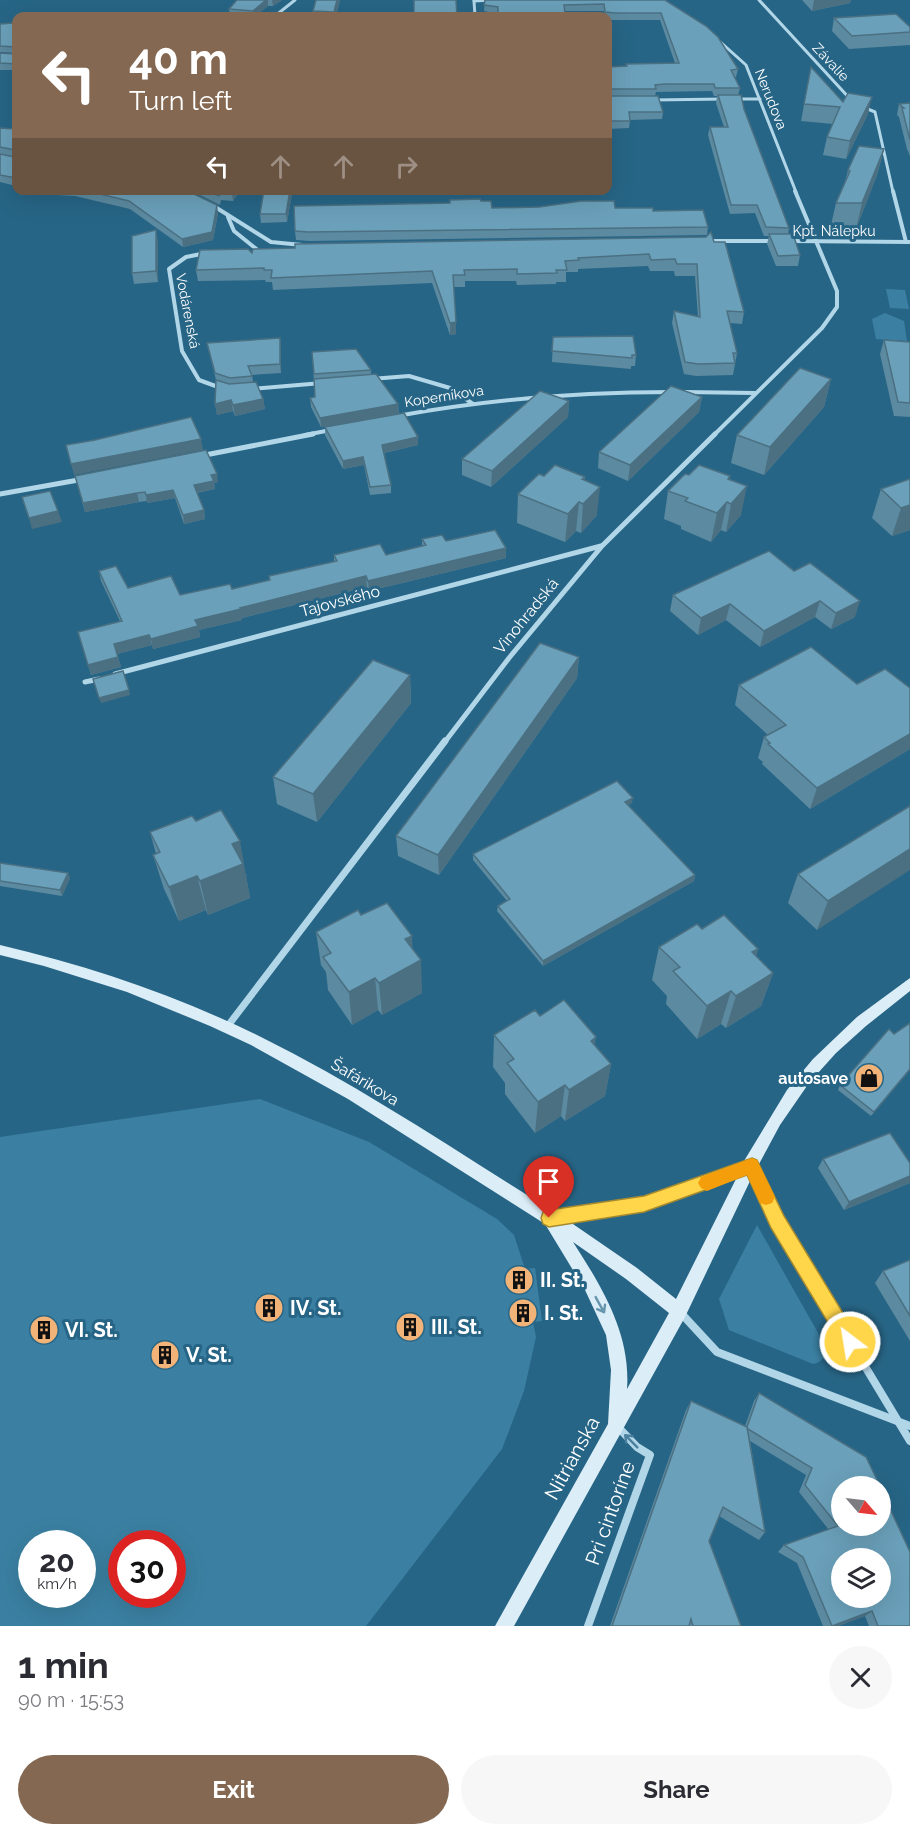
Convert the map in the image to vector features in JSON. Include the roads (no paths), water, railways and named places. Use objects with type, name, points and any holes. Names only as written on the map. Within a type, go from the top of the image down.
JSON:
[{"type":"main road","name":"Šafárikova","points":[[0,950],[96,974],[163,999],[227,1027],[334,1083],[549,1218],[650,1286],[679,1311]]},
{"type":"main road","name":"Nitrianska","points":[[504,1626],[679,1311],[752,1166],[791,1096],[819,1061],[867,1014],[910,984]]},
{"type":"main road","points":[[616,1425],[620,1372],[612,1329],[598,1300],[549,1218],[644,1204],[752,1166]]},
{"type":"street","points":[[280,12],[295,0]]},
{"type":"street","points":[[473,0],[494,0]]},
{"type":"street","name":"Závalie","points":[[759,0],[854,103],[875,112],[884,160],[908,242]]},
{"type":"street","name":"Nerudova","points":[[715,37],[746,65],[814,241]]},
{"type":"street","points":[[643,100],[760,99]]},
{"type":"street","points":[[207,203],[271,242],[309,245]]},
{"type":"street","points":[[228,216],[234,231],[258,252]]},
{"type":"street","name":"Vinohradská","points":[[227,1027],[357,860],[508,658],[602,546],[822,328],[837,307],[837,291],[814,241]]},
{"type":"street","name":"Kpt. Nálepku","points":[[703,242],[908,242]]},
{"type":"street","points":[[247,252],[269,252]]},
{"type":"street","name":"Vodárenská","points":[[215,253],[194,253],[169,269],[182,351],[199,380],[231,390]]},
{"type":"street","points":[[362,380],[409,376],[450,388],[473,404]]},
{"type":"street","points":[[243,390],[326,383]]},
{"type":"street","name":"Koperníkova","points":[[387,418],[509,398],[607,391],[754,393]]},
{"type":"street","points":[[192,458],[341,428]]},
{"type":"street","points":[[0,494],[88,479]]},
{"type":"street","name":"Tajovského","points":[[86,682],[602,546]]},
{"type":"street","points":[[752,1166],[777,1222],[910,1441]]},
{"type":"street","points":[[679,1311],[717,1352],[910,1426]]},
{"type":"street","name":"Pri cintoríne","points":[[588,1626],[650,1455],[637,1447],[616,1425]]},
{"type":"place","name":"autosave","points":[[869,1078]]},
{"type":"place","name":"II. St.","points":[[519,1280]]},
{"type":"place","name":"IV. St.","points":[[269,1308]]},
{"type":"place","name":"I. St.","points":[[523,1313]]},
{"type":"place","name":"III. St.","points":[[410,1327]]},
{"type":"place","name":"VI. St.","points":[[44,1330]]},
{"type":"place","name":"V. St.","points":[[165,1355]]}]
